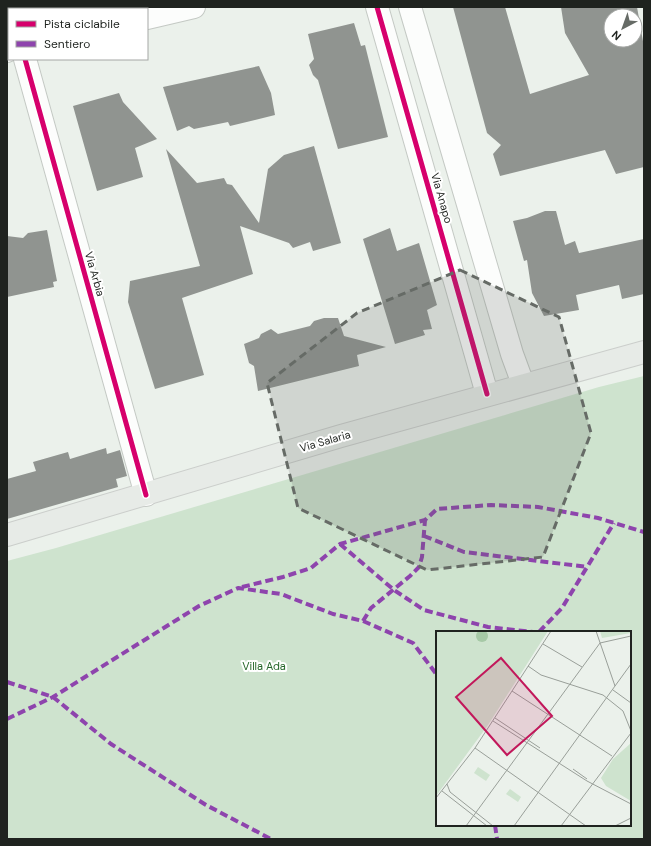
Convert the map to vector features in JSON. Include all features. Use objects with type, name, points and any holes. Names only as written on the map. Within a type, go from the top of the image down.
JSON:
[{"type":"main road","name":"Via Salaria","points":[[7,535],[341,436],[523,384],[644,352]]},
{"type":"street","points":[[148,18],[194,7]]},
{"type":"street","name":"Via Anapo","points":[[377,7],[488,394]]},
{"type":"street","name":"Via Anapo","points":[[410,7],[512,354],[523,384]]},
{"type":"street","name":"Via Arbia","points":[[25,60],[146,495]]},
{"type":"street","name":"Via Anapo","points":[[427,183],[459,175]]},
{"type":"highlighted area","points":[[460,270],[559,317],[591,433],[543,557],[427,570],[298,508],[267,383],[357,313]]},
{"type":"green space","name":"Villa Ada","points":[[644,376],[644,839],[7,839],[7,561],[56,548],[599,387]]},
{"type":"building","points":[[453,7],[505,7],[530,94],[589,75],[565,33],[561,7],[637,7],[603,8],[603,48],[643,48],[643,41],[644,167],[616,174],[605,150],[500,176],[493,154],[501,145],[487,133]]},
{"type":"building","points":[[354,23],[361,46],[365,45],[388,137],[338,149],[318,80],[313,75],[309,65],[314,59],[308,34]]},
{"type":"building","points":[[259,66],[271,93],[275,115],[230,126],[228,122],[194,129],[189,126],[177,131],[163,87]]},
{"type":"building","points":[[119,93],[123,102],[157,139],[135,148],[143,177],[97,191],[73,106]]},
{"type":"building","points":[[314,146],[341,243],[313,251],[310,242],[293,248],[289,243],[240,226],[253,274],[182,298],[204,375],[155,389],[128,302],[130,281],[200,266],[166,149],[197,183],[224,178],[227,184],[232,185],[259,223],[268,169],[284,155]]},
{"type":"building","points":[[545,211],[556,211],[565,245],[575,241],[579,253],[644,239],[644,294],[622,299],[619,285],[576,295],[579,310],[544,316],[532,293],[527,260],[524,261],[513,221],[527,218]]},
{"type":"building","points":[[390,228],[397,251],[419,243],[437,305],[427,310],[432,329],[423,330],[425,335],[395,344],[363,239]]},
{"type":"building","points":[[47,230],[57,281],[53,282],[54,287],[7,297],[7,236],[23,238],[28,233]]},
{"type":"building","points":[[324,318],[338,318],[344,336],[386,347],[357,355],[359,366],[258,391],[254,366],[249,363],[244,344],[259,338],[261,334],[271,329],[278,334],[310,326],[314,321]]},
{"type":"building","points":[[106,448],[107,454],[120,450],[127,476],[116,479],[118,487],[7,519],[7,479],[36,471],[33,462],[68,452],[70,459]]},
{"type":"marked path","points":[[242,587],[283,577],[311,568],[340,544],[425,520],[437,509],[491,505],[538,507],[598,518],[644,532]]},
{"type":"marked path","points":[[363,621],[371,608],[419,567],[422,557],[425,520]]},
{"type":"marked path","points":[[540,631],[562,608],[614,523]]},
{"type":"marked path","points":[[424,536],[464,552],[588,567]]},
{"type":"marked path","points":[[340,544],[394,590],[424,610],[488,627],[524,631]]},
{"type":"marked path","points":[[7,719],[53,697],[199,606],[238,588],[281,594],[333,614],[363,621],[413,643],[436,674]]},
{"type":"marked path","points":[[7,682],[53,697],[111,744],[206,805],[271,839]]},
{"type":"marked path","points":[[495,826],[497,839]]},
{"type":"cycle path","points":[[377,7],[487,394]]},
{"type":"cycle path","points":[[25,60],[146,495]]}]
